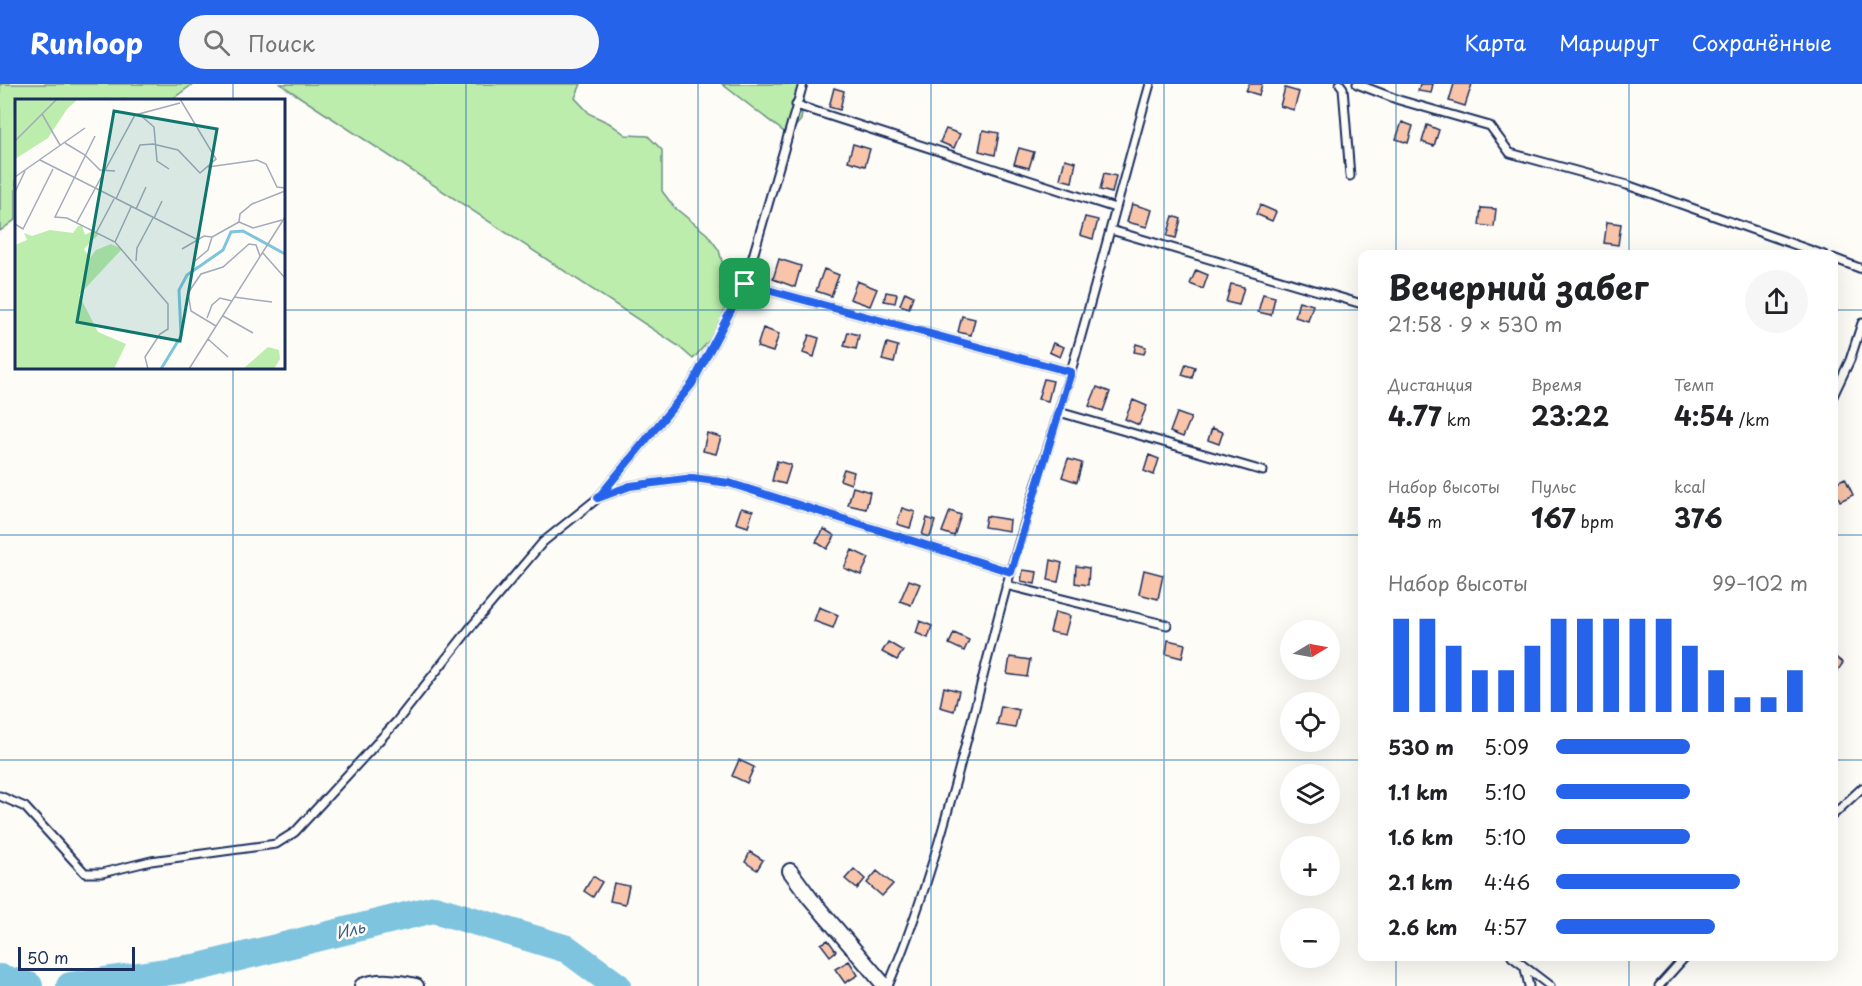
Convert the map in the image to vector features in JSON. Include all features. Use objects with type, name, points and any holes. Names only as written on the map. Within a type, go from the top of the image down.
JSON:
[{"type":"street","points":[[790,871],[810,898],[887,986]]},
{"type":"street","points":[[362,986],[370,982],[398,982],[416,986]]},
{"type":"lane","points":[[0,796],[25,807],[85,873],[102,873],[151,861],[276,844],[295,832],[397,721],[471,627],[543,542],[598,498],[692,384],[745,284],[803,84]]},
{"type":"lane","points":[[887,986],[906,944],[931,867],[963,754],[1006,585],[1071,372],[1150,84]]},
{"type":"lane","points":[[1340,84],[1350,176]]},
{"type":"lane","points":[[1357,84],[1399,100],[1490,126],[1510,153],[1627,185],[1810,250]]},
{"type":"lane","points":[[796,105],[1115,208]]},
{"type":"lane","points":[[1111,230],[1358,303]]},
{"type":"lane","points":[[1838,260],[1862,269]]},
{"type":"lane","points":[[745,284],[1071,372]]},
{"type":"lane","points":[[1838,385],[1850,360],[1862,323]]},
{"type":"lane","points":[[1059,412],[1263,471]]},
{"type":"lane","points":[[598,498],[630,486],[693,478],[729,483],[1011,572]]},
{"type":"lane","points":[[1006,585],[1167,625]]},
{"type":"lane","points":[[1838,810],[1862,788]]},
{"type":"lane","points":[[1516,961],[1550,986]]},
{"type":"lane","points":[[1659,986],[1681,961]]},
{"type":"lane","points":[[1525,969],[1528,986]]},
{"type":"green space","points":[[0,84],[193,84],[172,99],[15,99],[15,220],[0,231]]},
{"type":"green space","points":[[280,84],[581,84],[575,98],[590,114],[626,135],[648,136],[662,150],[662,191],[674,207],[707,234],[719,250],[724,269],[720,289],[725,307],[721,327],[693,359],[677,345]]},
{"type":"green space","points":[[722,84],[806,84],[801,120],[788,135]]},
{"type":"building","points":[[1249,84],[1262,84],[1259,95],[1246,91]]},
{"type":"building","points":[[1420,84],[1433,84],[1431,93],[1418,91]]},
{"type":"building","points":[[1454,84],[1472,84],[1465,106],[1449,101]]},
{"type":"building","points":[[834,88],[844,91],[840,110],[829,107]]},
{"type":"building","points":[[1285,88],[1299,92],[1294,110],[1280,106]]},
{"type":"building","points":[[1402,122],[1413,126],[1408,143],[1396,139]]},
{"type":"building","points":[[1427,125],[1439,130],[1434,146],[1422,142]]},
{"type":"building","points":[[946,129],[960,134],[954,148],[940,142]]},
{"type":"building","points":[[983,130],[999,133],[995,155],[979,151]]},
{"type":"building","points":[[853,144],[870,149],[865,166],[848,161]]},
{"type":"building","points":[[1019,148],[1034,152],[1029,168],[1014,164]]},
{"type":"building","points":[[1065,159],[1076,162],[1072,182],[1060,179]]},
{"type":"building","points":[[1104,173],[1116,176],[1112,193],[1100,190]]},
{"type":"building","points":[[1132,204],[1152,210],[1147,227],[1127,222]]},
{"type":"building","points":[[1260,205],[1276,212],[1272,221],[1256,214]]},
{"type":"building","points":[[1481,208],[1496,209],[1494,227],[1479,225]]},
{"type":"building","points":[[1173,216],[1181,219],[1176,238],[1167,236]]},
{"type":"building","points":[[1085,217],[1098,220],[1093,239],[1080,235]]},
{"type":"building","points":[[1607,222],[1621,224],[1618,245],[1604,243]]},
{"type":"building","points":[[779,259],[801,266],[795,287],[773,279]]},
{"type":"building","points":[[824,269],[839,275],[831,296],[816,291]]},
{"type":"building","points":[[1196,270],[1208,275],[1203,289],[1190,284]]},
{"type":"building","points":[[857,281],[877,289],[870,306],[850,299]]},
{"type":"building","points":[[1231,284],[1244,287],[1239,305],[1226,302]]},
{"type":"building","points":[[886,292],[897,294],[895,303],[884,301]]},
{"type":"building","points":[[905,292],[913,296],[909,308],[900,305]]},
{"type":"building","points":[[1263,294],[1275,297],[1271,315],[1258,312]]},
{"type":"building","points":[[1299,301],[1313,305],[1308,321],[1295,317]]},
{"type":"building","points":[[962,316],[975,319],[971,335],[958,332]]},
{"type":"building","points":[[763,328],[779,334],[773,352],[757,347]]},
{"type":"building","points":[[848,332],[859,335],[856,349],[844,346]]},
{"type":"building","points":[[809,335],[819,338],[814,357],[803,353]]},
{"type":"building","points":[[887,343],[898,346],[894,363],[882,360]]},
{"type":"building","points":[[1053,343],[1064,347],[1060,357],[1049,352]]},
{"type":"building","points":[[1136,344],[1146,347],[1144,354],[1134,352]]},
{"type":"building","points":[[1186,364],[1195,367],[1192,378],[1182,375]]},
{"type":"building","points":[[1044,379],[1053,381],[1048,401],[1038,399]]},
{"type":"building","points":[[1097,387],[1110,392],[1103,411],[1089,406]]},
{"type":"building","points":[[1133,400],[1147,406],[1139,425],[1125,419]]},
{"type":"building","points":[[1177,413],[1191,418],[1183,437],[1170,432]]},
{"type":"building","points":[[1212,428],[1223,432],[1219,444],[1208,440]]},
{"type":"building","points":[[707,433],[721,437],[716,454],[703,451]]},
{"type":"building","points":[[1149,455],[1159,459],[1154,475],[1144,471]]},
{"type":"building","points":[[1068,459],[1082,463],[1077,482],[1062,477]]},
{"type":"building","points":[[777,461],[791,465],[785,484],[772,481]]},
{"type":"building","points":[[844,469],[854,472],[851,484],[840,480]]},
{"type":"building","points":[[1845,478],[1853,495],[1840,501],[1838,482]]},
{"type":"building","points":[[853,487],[870,492],[866,509],[848,505]]},
{"type":"building","points":[[741,508],[753,511],[748,527],[736,523]]},
{"type":"building","points":[[902,508],[915,512],[910,528],[897,524]]},
{"type":"building","points":[[950,511],[961,515],[954,536],[942,532]]},
{"type":"building","points":[[986,516],[1010,520],[1009,531],[984,527]]},
{"type":"building","points":[[927,518],[935,521],[930,537],[922,535]]},
{"type":"building","points":[[824,529],[835,536],[827,549],[816,542]]},
{"type":"building","points":[[852,550],[869,558],[861,575],[844,568]]},
{"type":"building","points":[[1051,560],[1062,563],[1058,582],[1048,580]]},
{"type":"building","points":[[1076,566],[1089,568],[1088,585],[1075,583]]},
{"type":"building","points":[[1023,570],[1037,572],[1035,584],[1021,581]]},
{"type":"building","points":[[1144,570],[1163,575],[1158,599],[1139,594]]},
{"type":"building","points":[[909,580],[920,584],[911,605],[900,601]]},
{"type":"building","points":[[819,607],[838,615],[833,628],[814,621]]},
{"type":"building","points":[[1055,612],[1070,616],[1065,635],[1050,632]]},
{"type":"building","points":[[920,621],[932,626],[928,638],[916,633]]},
{"type":"building","points":[[954,633],[969,640],[964,651],[949,644]]},
{"type":"building","points":[[1168,640],[1185,644],[1182,658],[1166,654]]},
{"type":"building","points":[[888,642],[903,651],[897,660],[882,652]]},
{"type":"building","points":[[1010,657],[1030,660],[1027,677],[1007,674]]},
{"type":"building","points":[[1838,659],[1843,663],[1838,670]]},
{"type":"building","points":[[944,687],[959,691],[954,711],[940,707]]},
{"type":"building","points":[[1001,706],[1019,710],[1015,728],[997,725]]},
{"type":"building","points":[[739,760],[754,767],[747,783],[732,776]]},
{"type":"building","points":[[750,852],[763,860],[757,870],[745,862]]},
{"type":"building","points":[[854,869],[865,879],[857,889],[845,879]]},
{"type":"building","points":[[877,871],[893,884],[882,896],[867,883]]},
{"type":"building","points":[[593,876],[602,882],[593,897],[584,891]]},
{"type":"building","points":[[614,883],[629,886],[625,904],[610,901]]},
{"type":"building","points":[[828,940],[836,951],[830,956],[821,944]]},
{"type":"building","points":[[849,961],[858,975],[845,983],[835,969]]},
{"type":"waterway","name":"Иль","points":[[70,986],[199,967],[434,909],[567,949],[617,986]]},
{"type":"waterway","name":"Иль","points":[[0,978],[29,986]]},
{"type":"route","points":[[745,284],[1071,372],[1011,572],[729,483],[693,478],[630,486],[598,498],[692,384],[745,284]]}]
